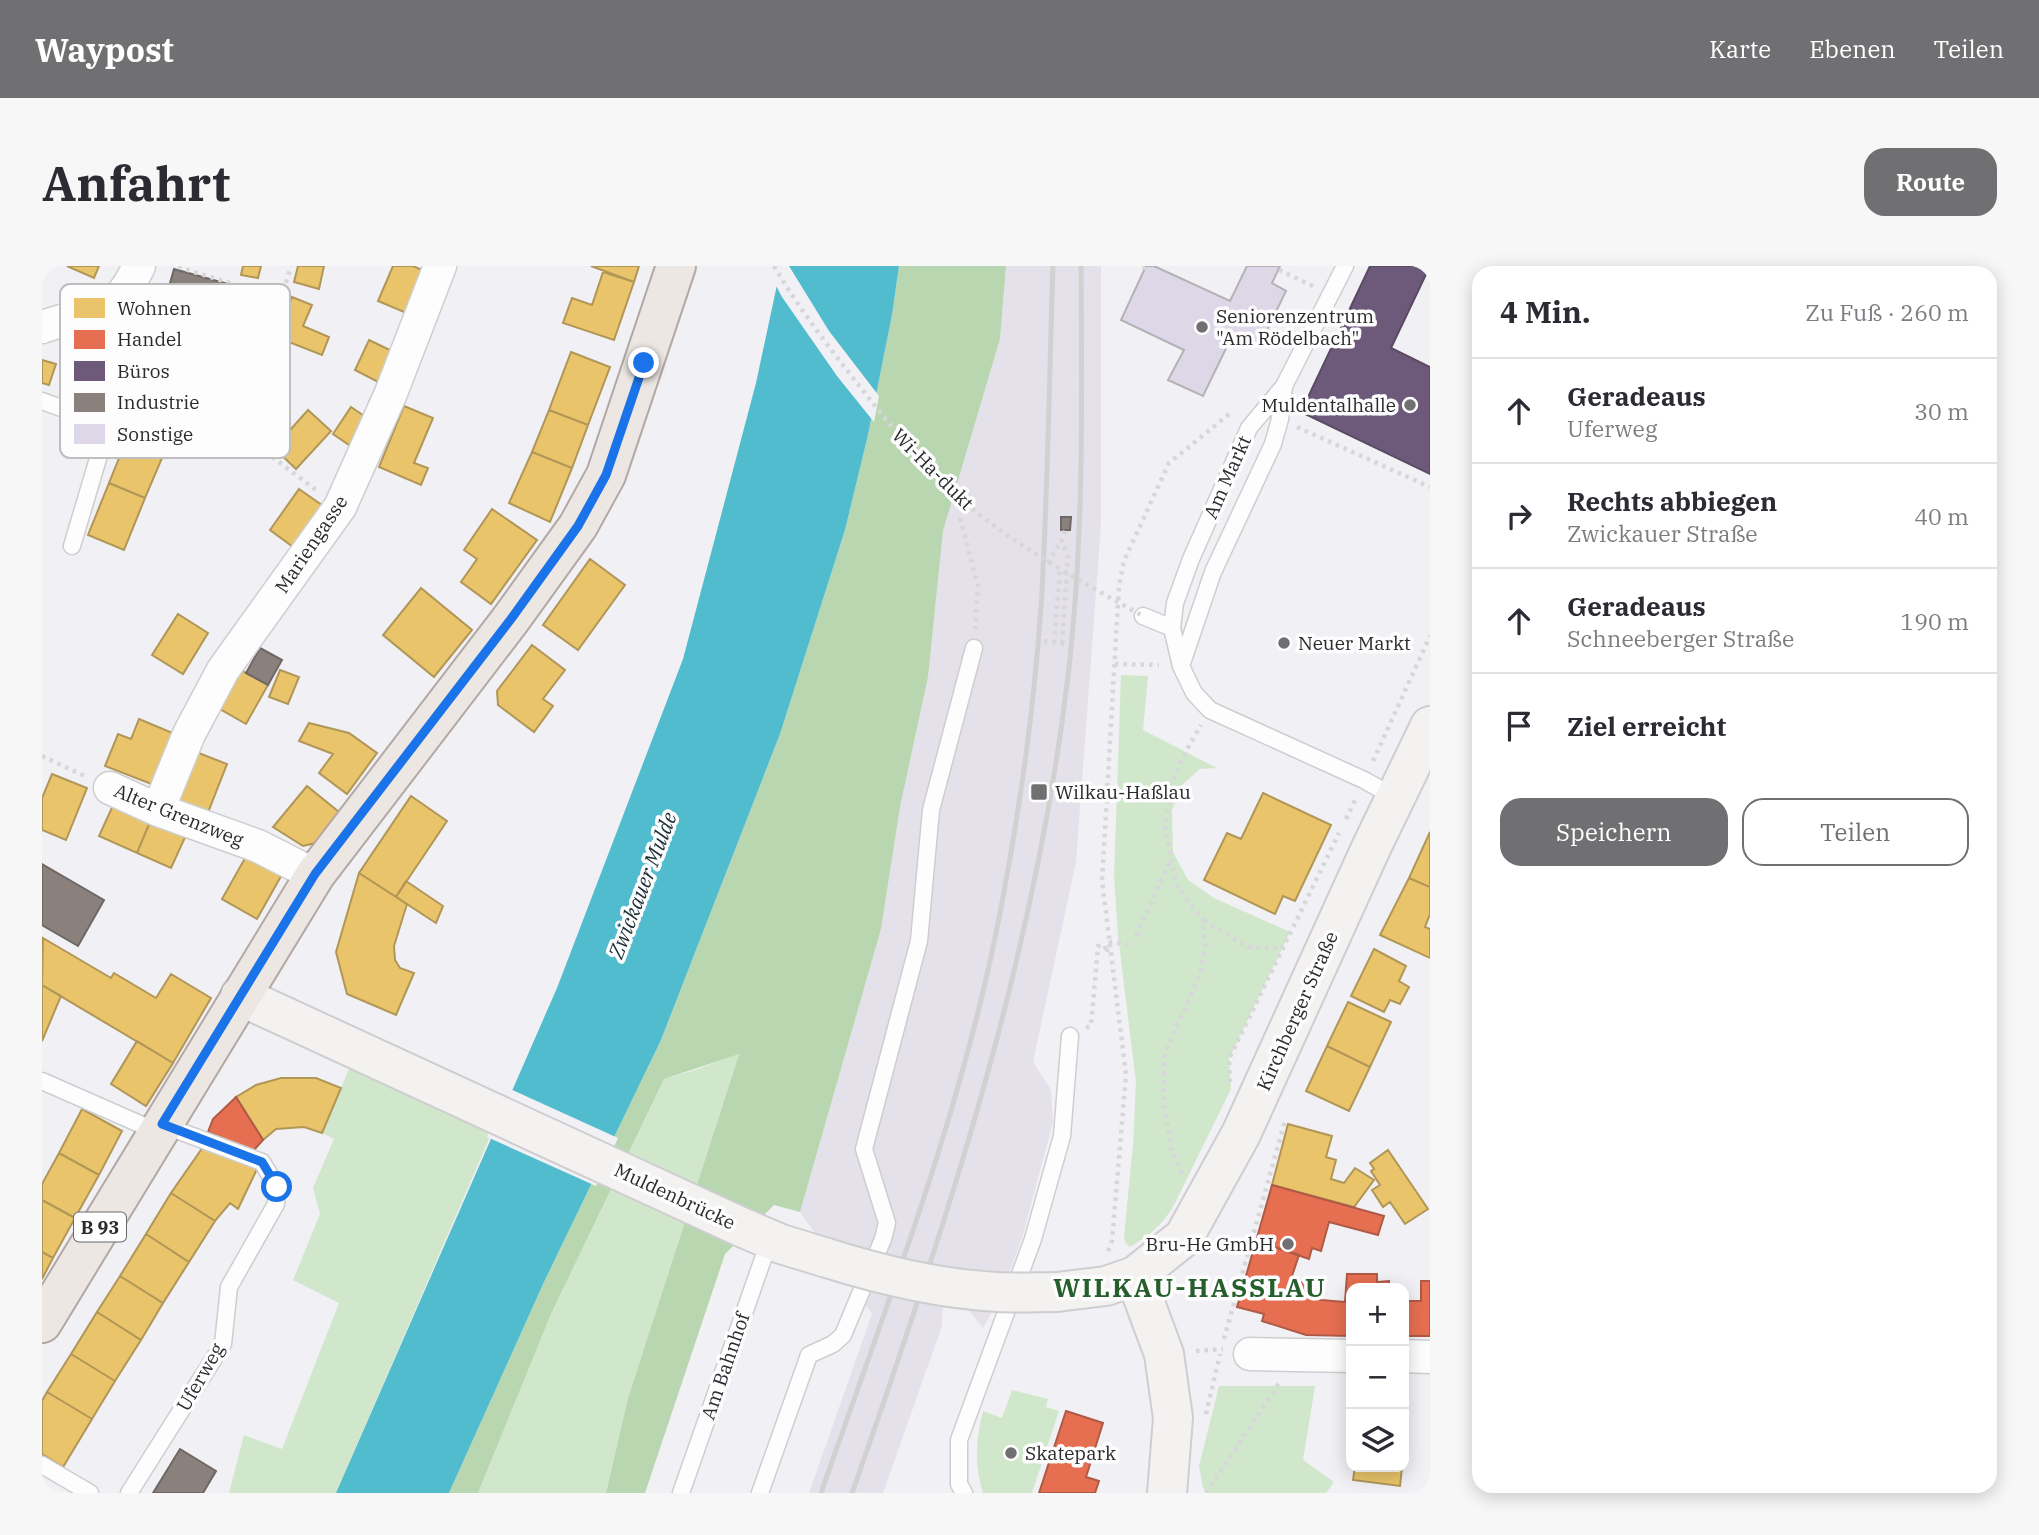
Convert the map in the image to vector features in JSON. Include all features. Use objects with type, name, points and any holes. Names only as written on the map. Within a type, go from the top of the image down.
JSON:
[{"type":"main road","name":"B 93","points":[[42,1323],[315,874],[511,619],[578,526],[606,475],[676,266]]},
{"type":"main road","name":"Kirchberger Straße","points":[[1121,1266],[1184,1237],[1205,1202],[1241,1134],[1396,797],[1425,748]]},
{"type":"main road","name":"Muldenbrücke","points":[[240,996],[754,1232],[865,1270],[997,1292],[1057,1292],[1105,1286],[1121,1266]]},
{"type":"main road","points":[[1121,1266],[1164,1354],[1173,1418],[1167,1493]]},
{"type":"street","points":[[129,284],[139,266]]},
{"type":"street","name":"Mariengasse","points":[[158,810],[189,734],[223,670],[340,507],[391,393],[440,266]]},
{"type":"street","points":[[42,327],[60,321]]},
{"type":"street","name":"Alter Grenzweg","points":[[110,788],[158,810],[258,846],[315,874]]},
{"type":"street","points":[[1236,1351],[1297,1356],[1346,1356]]},
{"type":"street","points":[[1409,1356],[1430,1357]]},
{"type":"lane","name":"Am Markt","points":[[1210,710],[1194,693],[1181,666],[1172,628],[1175,603],[1191,559],[1249,428],[1284,386],[1345,266]]},
{"type":"lane","points":[[1181,666],[1213,572],[1273,444],[1280,419],[1284,386]]},
{"type":"lane","points":[[42,401],[60,408]]},
{"type":"lane","points":[[72,546],[98,458]]},
{"type":"lane","points":[[1143,616],[1172,628]]},
{"type":"lane","points":[[760,1493],[809,1355],[833,1344],[843,1335],[883,1239],[887,1223],[864,1149],[919,942],[932,810],[974,648]]},
{"type":"lane","points":[[1210,710],[1396,797]]},
{"type":"lane","points":[[964,1493],[959,1484],[959,1440],[1033,1239],[1062,1136],[1070,1036]]},
{"type":"lane","name":"Uferweg","points":[[42,1081],[160,1128],[262,1162],[277,1187],[276,1204],[229,1287],[223,1344],[130,1493]]},
{"type":"lane","name":"Am Bahnhof","points":[[681,1493],[754,1232]]},
{"type":"lane","points":[[42,1465],[90,1493]]},
{"type":"path","points":[[175,266],[233,284]]},
{"type":"path","points":[[286,284],[291,266]]},
{"type":"path","name":"Wi-Ha-dukt","points":[[774,266],[827,344],[892,428],[936,475],[974,510],[1048,563],[1143,616]]},
{"type":"path","points":[[1279,270],[1331,295]]},
{"type":"path","points":[[1121,1266],[1112,1241],[1126,1075],[1102,880],[1119,586],[1124,561],[1169,463],[1238,408]]},
{"type":"path","points":[[1280,419],[1430,487]]},
{"type":"path","points":[[274,458],[340,507]]},
{"type":"path","points":[[960,519],[978,586],[974,648]]},
{"type":"path","points":[[1048,563],[1064,536],[1066,523]]},
{"type":"path","points":[[1044,641],[1064,644],[1068,557],[1062,541],[1065,530]]},
{"type":"path","points":[[1054,643],[1060,570]]},
{"type":"path","points":[[1115,664],[1150,664]]},
{"type":"path","points":[[1210,710],[1186,751],[1171,784],[1164,827],[1177,886],[1203,920],[1248,947],[1283,948]]},
{"type":"path","name":"Alter Grenzweg","points":[[42,757],[110,788]]},
{"type":"path","points":[[1136,936],[1170,861]]},
{"type":"path","points":[[1203,920],[1205,946],[1200,975],[1166,1053],[1163,1096],[1171,1148],[1179,1170],[1205,1202]]},
{"type":"path","points":[[1111,942],[1133,946]]},
{"type":"path","points":[[1070,1036],[1091,1026],[1098,946],[1105,945],[1105,953],[1111,942]]},
{"type":"path","points":[[1203,1427],[1236,1351],[1288,1109]]},
{"type":"path","points":[[1164,1354],[1236,1351]]},
{"type":"path","points":[[1206,1493],[1297,1356]]},
{"type":"shaded area","points":[[1006,266],[1101,266],[1101,525],[1076,862],[1033,1062],[1051,1090],[1053,1122],[1022,1238],[1000,1298],[983,1328],[950,1287],[942,1313],[942,1326],[883,1493],[809,1493],[872,1314],[800,1212],[881,929],[900,807],[928,677],[943,531],[1000,339]]},
{"type":"green space","points":[[899,266],[1006,266],[1000,339],[943,531],[928,677],[900,807],[881,929],[800,1212],[774,1205],[725,1254],[645,1493],[606,1493],[628,1398],[739,1054],[664,1079],[551,1314],[478,1493],[449,1493],[544,1282],[661,1040],[780,734],[845,530],[868,435]]},
{"type":"green space","points":[[1121,675],[1148,676],[1143,730],[1217,768],[1200,769],[1183,784],[1172,810],[1173,852],[1188,880],[1214,898],[1290,932],[1229,1059],[1231,1089],[1175,1203],[1156,1228],[1130,1247],[1124,1236],[1136,1082],[1118,936],[1114,877]]},
{"type":"green space","points":[[357,1050],[499,1116],[336,1493],[229,1493],[244,1435],[282,1449],[339,1303],[293,1280],[320,1214],[313,1188],[334,1139],[322,1133]]},
{"type":"green space","points":[[739,1053],[628,1398],[606,1493],[478,1493],[551,1314],[664,1079]]},
{"type":"green space","points":[[1219,1386],[1315,1386],[1303,1460],[1334,1482],[1326,1493],[1209,1493],[1203,1488],[1199,1466]]},
{"type":"green space","name":"Skatepark","points":[[1012,1390],[1048,1399],[1046,1407],[1059,1411],[1032,1493],[983,1493],[977,1452],[983,1411],[1002,1418]]},
{"type":"water","name":"Zwickauer Mulde","points":[[781,266],[899,266],[868,435],[845,530],[780,734],[661,1040],[544,1282],[449,1493],[336,1493],[557,988],[683,659],[756,383]]},
{"type":"pier","points":[[777,266],[789,266],[829,331],[879,396],[874,422],[837,376],[782,297],[774,282]]},
{"type":"pier","points":[[508,1088],[618,1138],[596,1186],[487,1137]]},
{"type":"building: Wohnen","points":[[67,266],[99,266],[94,278]]},
{"type":"building: Wohnen","points":[[243,266],[261,266],[258,278],[241,275]]},
{"type":"building: Wohnen","points":[[298,266],[324,266],[319,289],[294,282]]},
{"type":"building: Wohnen","points":[[393,266],[413,266],[429,273],[411,315],[378,301]]},
{"type":"building: Wohnen","points":[[591,266],[639,266],[634,282]]},
{"type":"building: Wohnen","points":[[603,272],[634,282],[614,340],[563,323],[572,298],[592,305]]},
{"type":"building: Wohnen","points":[[292,297],[312,305],[303,326],[329,337],[322,355],[290,342]]},
{"type":"building: Wohnen","points":[[369,340],[394,352],[380,383],[355,370]]},
{"type":"building: Wohnen","points":[[571,352],[610,367],[588,425],[549,410]]},
{"type":"building: Wohnen","points":[[42,360],[56,364],[49,385],[42,383]]},
{"type":"building: Wohnen","points":[[404,406],[433,418],[414,463],[428,468],[421,485],[379,467]]},
{"type":"building: Wohnen","points":[[351,407],[370,420],[352,447],[333,434]]},
{"type":"building: Wohnen","points":[[308,410],[331,431],[296,469],[284,458],[290,458],[290,430]]},
{"type":"building: Wohnen","points":[[549,410],[588,425],[572,468],[532,452]]},
{"type":"building: Wohnen","points":[[532,452],[572,468],[550,522],[509,503]]},
{"type":"building: Wohnen","points":[[119,458],[162,458],[145,498],[109,483]]},
{"type":"building: Wohnen","points":[[109,483],[145,498],[124,550],[88,535]]},
{"type":"building: Wohnen","points":[[299,489],[329,510],[300,552],[270,530]]},
{"type":"building: Wohnen","points":[[492,509],[537,540],[491,604],[461,582],[477,559],[464,550]]},
{"type":"building: Wohnen","points":[[590,559],[625,585],[578,650],[543,625]]},
{"type":"building: Wohnen","points":[[421,588],[472,630],[434,677],[383,635]]},
{"type":"building: Wohnen","points":[[178,614],[208,633],[183,674],[152,655]]},
{"type":"building: Wohnen","points":[[532,645],[565,670],[543,699],[553,706],[534,732],[498,705],[497,691]]},
{"type":"building: Wohnen","points":[[241,670],[268,685],[246,724],[220,709]]},
{"type":"building: Wohnen","points":[[280,670],[299,677],[288,704],[269,697]]},
{"type":"building: Wohnen","points":[[139,719],[175,734],[154,785],[105,766],[118,734],[131,739]]},
{"type":"building: Wohnen","points":[[309,723],[349,733],[377,753],[347,794],[319,773],[333,754],[299,741]]},
{"type":"building: Wohnen","points":[[196,752],[227,764],[207,815],[176,803]]},
{"type":"building: Wohnen","points":[[52,774],[87,788],[66,840],[42,830],[42,798]]},
{"type":"building: Wohnen","points":[[307,786],[339,812],[320,842],[303,846],[273,827]]},
{"type":"building: Wohnen","points":[[1263,793],[1331,825],[1295,901],[1283,896],[1275,914],[1204,880],[1227,833],[1241,839]]},
{"type":"building: Wohnen","points":[[411,796],[447,821],[396,897],[359,873]]},
{"type":"building: Wohnen","points":[[115,801],[152,817],[137,853],[99,836]]},
{"type":"building: Wohnen","points":[[152,817],[187,833],[171,868],[137,853]]},
{"type":"building: Wohnen","points":[[1430,832],[1430,887],[1409,878]]},
{"type":"building: Wohnen","points":[[249,851],[284,871],[257,919],[222,899]]},
{"type":"building: Wohnen","points":[[359,873],[407,904],[394,946],[395,960],[400,968],[414,973],[396,1015],[347,994],[336,952]]},
{"type":"building: Wohnen","points":[[1409,878],[1430,887],[1430,914],[1425,927],[1430,929],[1430,958],[1380,935]]},
{"type":"building: Wohnen","points":[[406,881],[443,906],[436,923],[396,897]]},
{"type":"building: Wohnen","points":[[43,938],[111,978],[114,973],[156,998],[171,974],[211,998],[173,1063],[42,985]]},
{"type":"building: Wohnen","points":[[1374,949],[1406,966],[1399,981],[1409,987],[1400,1004],[1390,1000],[1384,1012],[1351,996]]},
{"type":"building: Wohnen","points":[[42,985],[61,996],[42,1041]]},
{"type":"building: Wohnen","points":[[1348,1002],[1391,1022],[1370,1067],[1327,1046]]},
{"type":"building: Wohnen","points":[[137,1041],[173,1063],[146,1106],[111,1084]]},
{"type":"building: Wohnen","points":[[1327,1046],[1370,1067],[1349,1111],[1306,1091]]},
{"type":"building: Wohnen","points":[[281,1078],[316,1078],[341,1088],[322,1133],[304,1127],[276,1129],[263,1140],[236,1097],[256,1085]]},
{"type":"building: Wohnen","points":[[82,1109],[122,1131],[99,1175],[59,1153]]},
{"type":"building: Wohnen","points":[[1288,1124],[1332,1136],[1326,1157],[1336,1160],[1331,1179],[1344,1183],[1355,1168],[1374,1180],[1354,1207],[1272,1185]]},
{"type":"building: Wohnen","points":[[203,1147],[257,1169],[238,1209],[230,1203],[215,1221],[171,1193]]},
{"type":"building: Wohnen","points":[[1388,1150],[1428,1209],[1405,1224],[1390,1202],[1383,1207],[1372,1190],[1380,1185],[1371,1171],[1374,1169],[1370,1163]]},
{"type":"building: Wohnen","points":[[59,1153],[99,1175],[75,1218],[42,1200],[42,1184]]},
{"type":"building: Wohnen","points":[[171,1193],[215,1221],[189,1262],[146,1234]]},
{"type":"building: Wohnen","points":[[42,1200],[75,1218],[53,1258],[42,1252]]},
{"type":"building: Wohnen","points":[[146,1234],[189,1262],[163,1303],[120,1276]]},
{"type":"building: Wohnen","points":[[42,1252],[53,1258],[42,1279]]},
{"type":"building: Wohnen","points":[[120,1276],[163,1303],[141,1340],[97,1312]]},
{"type":"building: Wohnen","points":[[97,1312],[141,1340],[115,1381],[71,1354]]},
{"type":"building: Wohnen","points":[[71,1354],[115,1381],[92,1419],[47,1392]]},
{"type":"building: Wohnen","points":[[47,1392],[92,1419],[63,1467],[42,1454],[42,1401]]},
{"type":"building: Wohnen","points":[[1354,1472],[1401,1472],[1400,1486],[1353,1480]]},
{"type":"building: Handel","points":[[236,1097],[263,1140],[253,1151],[208,1132],[213,1119]]},
{"type":"building: Handel","points":[[1272,1185],[1384,1216],[1378,1235],[1329,1222],[1321,1251],[1312,1248],[1309,1259],[1256,1241]]},
{"type":"building: Handel","points":[[1256,1241],[1299,1255],[1291,1279],[1306,1284],[1305,1295],[1321,1300],[1345,1302],[1346,1288],[1346,1336],[1306,1335],[1262,1321],[1264,1314],[1237,1307]]},
{"type":"building: Handel","points":[[1347,1274],[1377,1274],[1377,1282],[1389,1283],[1346,1283]]},
{"type":"building: Handel","points":[[1421,1281],[1430,1281],[1430,1336],[1409,1336],[1409,1301],[1421,1301]]},
{"type":"building: Handel","points":[[1066,1411],[1103,1423],[1086,1477],[1099,1481],[1095,1493],[1039,1493]]},
{"type":"building: Büros","points":[[1370,266],[1430,266],[1391,348],[1430,367],[1430,474],[1301,412]]},
{"type":"building: Industrie","points":[[174,269],[228,284],[170,284]]},
{"type":"building: Industrie","points":[[1061,517],[1071,517],[1070,530],[1061,530]]},
{"type":"building: Industrie","points":[[260,648],[282,660],[268,685],[246,673]]},
{"type":"building: Industrie","points":[[42,864],[104,900],[78,946],[42,925]]},
{"type":"building: Industrie","points":[[180,1449],[216,1471],[203,1493],[153,1493]]},
{"type":"building: Sonstige","name":"Seniorenzentrum \"Am Rödelbach\"","points":[[1146,266],[1154,266],[1230,301],[1247,266],[1280,266],[1272,283],[1286,291],[1259,347],[1233,334],[1203,396],[1168,380],[1184,350],[1121,320]]},
{"type":"railway","points":[[821,1493],[945,1131],[985,983],[1001,908],[1026,758],[1038,645],[1045,522],[1053,266]]},
{"type":"railway","points":[[852,1493],[953,1192],[1010,988],[1034,885],[1068,676],[1077,574],[1081,471],[1081,266]]},
{"type":"place","name":"Seniorenzentrum \"Am Rödelbach\"","points":[[1202,327]]},
{"type":"place","name":"Muldentalhalle","points":[[1410,405]]},
{"type":"place","name":"Neuer Markt","points":[[1284,643]]},
{"type":"place","name":"Wilkau-Haßlau","points":[[1039,792]]},
{"type":"place","name":"Bru-He GmbH","points":[[1288,1244]]},
{"type":"place","name":"Skatepark","points":[[1011,1453]]},
{"type":"district","name":"WILKAU-HASSLAU","points":[[1190,1287]]},
{"type":"route","points":[[277,1187],[262,1162],[162,1124],[315,874],[511,619],[578,526],[606,475],[644,363]]}]
